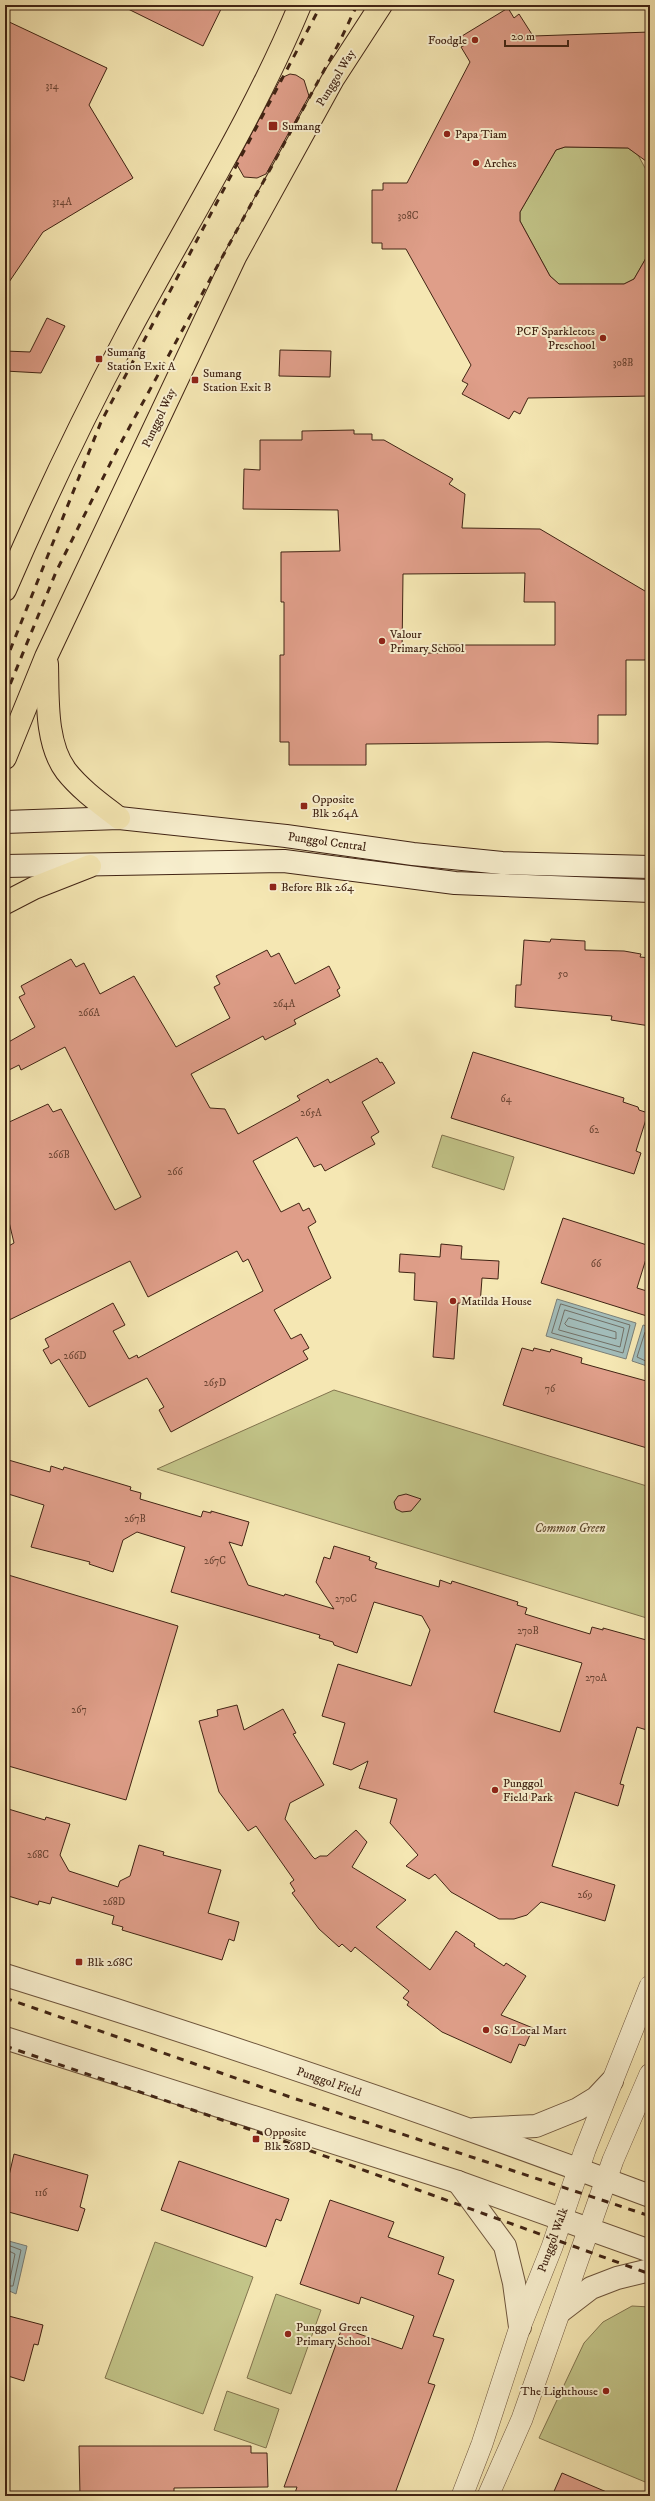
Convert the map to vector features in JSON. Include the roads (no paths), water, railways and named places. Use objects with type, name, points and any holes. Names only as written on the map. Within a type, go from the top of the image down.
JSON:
[{"type":"main road","points":[[5,590],[54,478],[126,336],[277,61],[300,5]]},
{"type":"main road","name":"Punggol Way","points":[[5,758],[46,657],[235,257],[333,79],[381,5]]},
{"type":"main road","points":[[46,657],[51,735],[65,770],[98,802],[119,818]]},
{"type":"main road","points":[[5,903],[34,888],[90,866]]},
{"type":"street","name":"Punggol Central","points":[[5,822],[119,818],[286,836],[413,854],[502,863],[650,867]]},
{"type":"street","name":"Punggol Central","points":[[5,866],[90,866],[187,862],[284,861],[455,883],[650,891]]},
{"type":"street","name":"Punggol Field","points":[[5,1975],[152,2021],[469,2130],[650,2196]]},
{"type":"street","name":"Punggol Walk","points":[[462,2496],[482,2444],[520,2327],[561,2220],[578,2169],[650,1986]]},
{"type":"street","points":[[5,2038],[458,2182],[561,2220],[650,2250]]},
{"type":"street","points":[[488,2496],[522,2420],[590,2230],[606,2180],[650,2074]]},
{"type":"street","points":[[469,2130],[505,2126],[536,2126],[578,2109],[596,2098],[612,2081]]},
{"type":"street","points":[[458,2182],[505,2246],[514,2283],[520,2327]]},
{"type":"street","points":[[561,2311],[591,2288],[617,2278],[650,2270]]},
{"type":"water","points":[[557,1299],[636,1323],[626,1359],[546,1336]]},
{"type":"water","points":[[643,1325],[650,1327],[650,1367],[632,1361]]},
{"type":"water","points":[[5,2240],[27,2246],[16,2294],[5,2289]]},
{"type":"railway","points":[[5,663],[101,422],[321,5]]},
{"type":"railway","points":[[5,697],[56,572],[117,450],[339,43],[357,5]]},
{"type":"railway","points":[[5,1998],[293,2098],[650,2216]]},
{"type":"railway","points":[[5,2046],[275,2138],[650,2274]]},
{"type":"place","name":"Foodgle","points":[[475,40]]},
{"type":"place","name":"Sumang","points":[[273,126]]},
{"type":"place","name":"Papa Tiam","points":[[447,134]]},
{"type":"place","name":"Arches","points":[[476,163]]},
{"type":"place","name":"PCF Sparkletots Preschool","points":[[603,338]]},
{"type":"place","name":"Sumang Station Exit A","points":[[99,359]]},
{"type":"place","name":"Sumang Station Exit B","points":[[195,380]]},
{"type":"place","name":"Valour Primary School","points":[[382,641]]},
{"type":"place","name":"Opposite Blk 264A","points":[[304,806]]},
{"type":"place","name":"Before Blk 264","points":[[273,887]]},
{"type":"place","name":"Matilda House","points":[[453,1301]]},
{"type":"place","name":"Punggol Field Park","points":[[495,1790]]},
{"type":"place","name":"Blk 268C","points":[[79,1962]]},
{"type":"place","name":"SG Local Mart","points":[[486,2030]]},
{"type":"place","name":"Opposite Blk 268D","points":[[256,2139]]},
{"type":"place","name":"Punggol Green Primary School","points":[[288,2334]]},
{"type":"place","name":"The Lighthouse","points":[[606,2391]]},
{"type":"park label","name":"Common Green","points":[[570,1528]]}]
